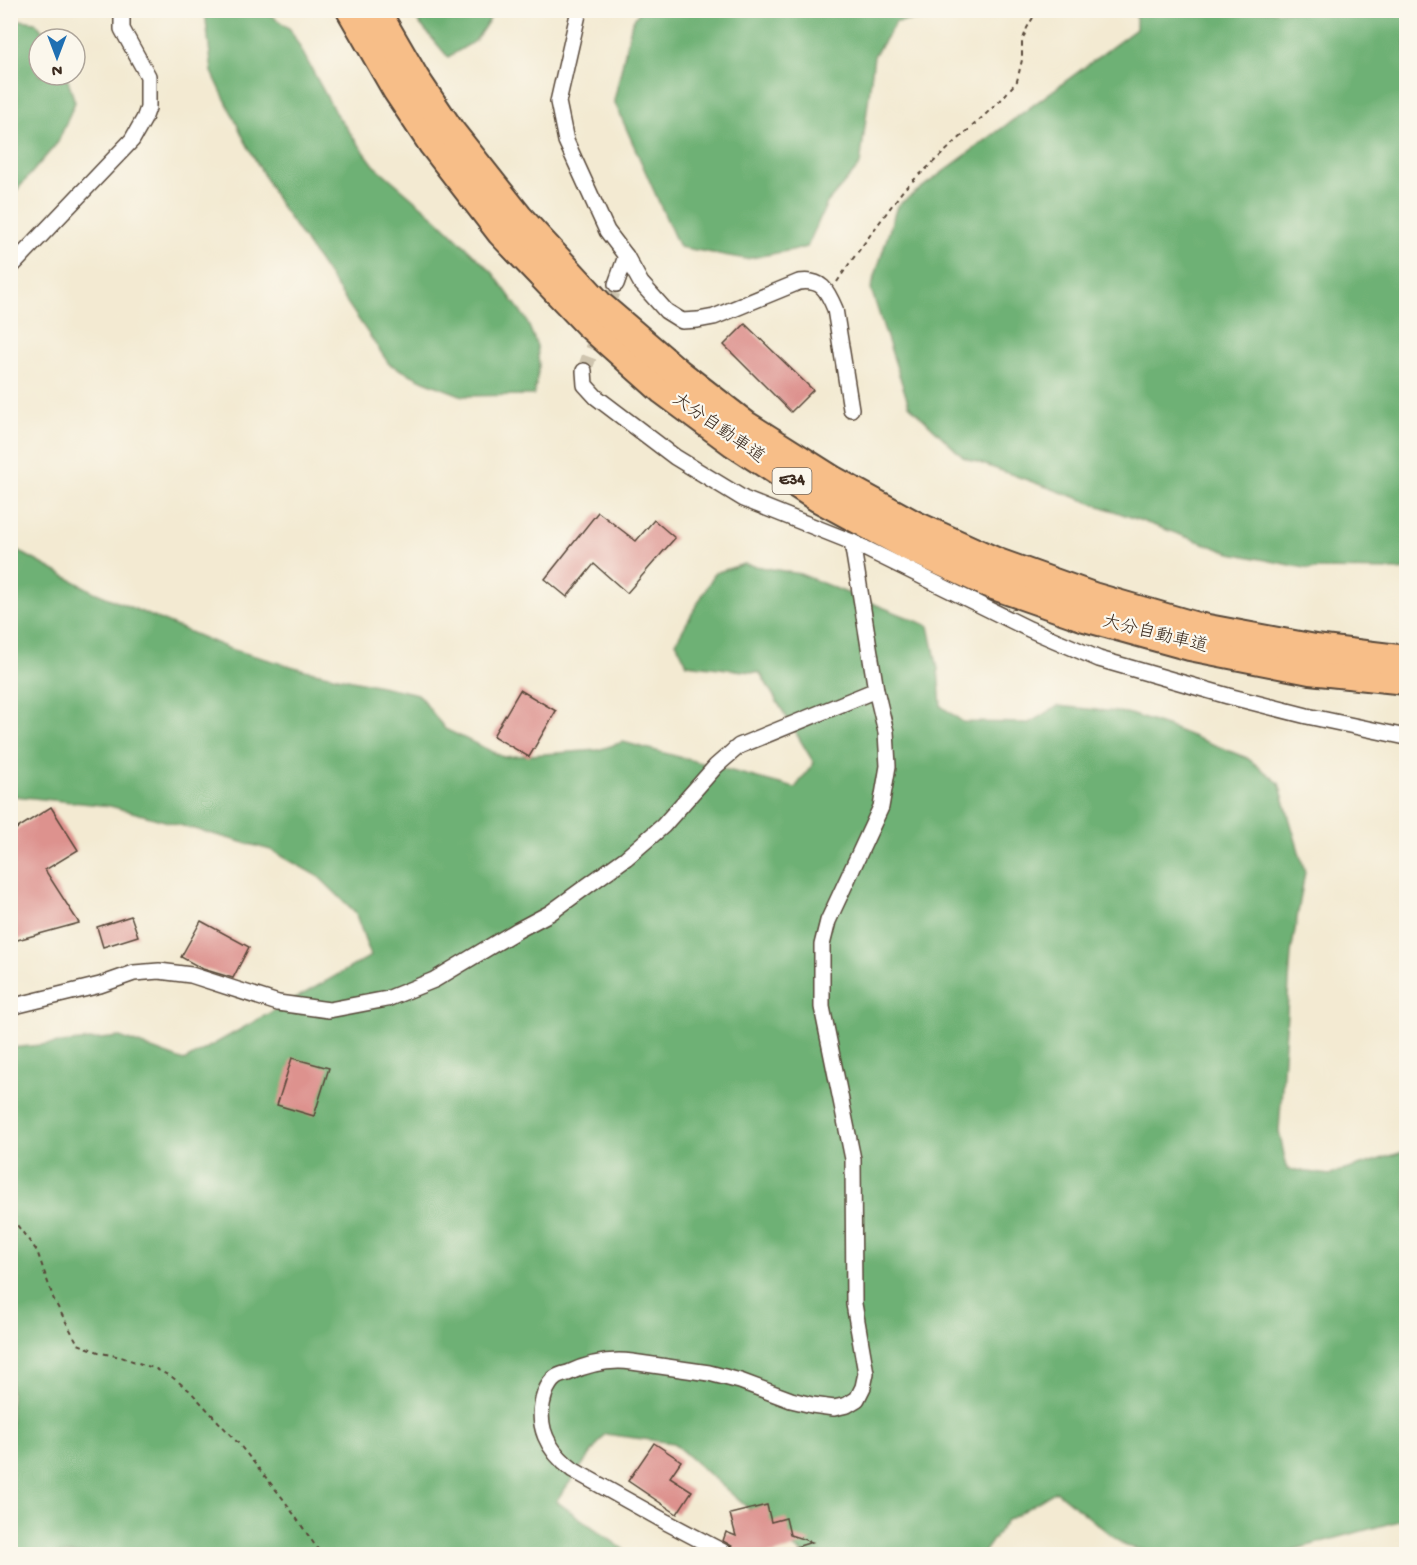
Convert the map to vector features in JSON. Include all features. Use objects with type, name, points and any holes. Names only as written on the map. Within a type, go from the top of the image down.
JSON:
[{"type":"highway","name":"大分自動車道","points":[[351,10],[397,90],[433,144],[501,232],[588,323],[663,390],[732,442],[819,498],[906,545],[988,583],[1085,617],[1190,646],[1299,668],[1407,680]]},
{"type":"highway","name":"大分自動車道","points":[[375,10],[415,79],[450,131],[518,217],[601,307],[678,374],[745,424],[822,474],[914,525],[998,563],[1093,597],[1197,627],[1315,649],[1407,660]]},
{"type":"street","points":[[10,268],[132,140],[144,119],[148,108],[148,76],[122,29],[122,10]]},
{"type":"street","points":[[579,10],[558,102],[566,141],[607,231],[626,256],[641,283],[666,311],[682,321],[714,317],[799,282],[818,282],[829,295],[835,309],[851,409]]},
{"type":"street","points":[[616,284],[626,256]]},
{"type":"street","points":[[584,371],[585,385],[596,397],[702,475],[744,499],[852,542],[1029,629],[1099,659],[1216,693],[1407,737]]},
{"type":"street","points":[[727,1554],[614,1494],[565,1464],[551,1447],[542,1428],[541,1414],[547,1388],[555,1378],[578,1368],[621,1360],[709,1373],[740,1381],[791,1400],[834,1408],[847,1405],[857,1399],[864,1386],[866,1373],[854,1304],[853,1159],[822,1007],[822,945],[828,921],[881,807],[888,766],[886,732],[876,690],[852,542]]},
{"type":"street","points":[[10,1007],[100,985],[134,973],[159,970],[191,975],[278,1003],[328,1010],[387,999],[434,980],[550,913],[626,858],[663,826],[716,766],[739,746],[876,690]]},
{"type":"path","points":[[829,295],[904,189],[1000,101],[1017,81],[1022,60],[1022,42],[1027,28],[1039,10]]},
{"type":"path","points":[[10,1220],[37,1251],[54,1300],[78,1344],[156,1369],[172,1377],[189,1390],[238,1443],[284,1500],[321,1554]]},
{"type":"green space","points":[[205,11],[265,11],[290,29],[336,114],[374,165],[437,219],[493,273],[526,319],[537,346],[539,366],[534,395],[463,396],[389,364],[279,203],[245,141],[212,72]]},
{"type":"green space","points":[[409,11],[492,11],[490,19],[475,41],[448,57]]},
{"type":"green space","points":[[640,11],[971,11],[958,16],[896,22],[874,56],[860,165],[827,203],[807,247],[746,259],[679,247],[614,101],[632,22]]},
{"type":"green space","points":[[1136,11],[1406,11],[1406,570],[1310,569],[1231,553],[963,457],[909,405],[871,289],[897,206],[1136,29]]},
{"type":"green space","points":[[11,19],[35,22],[39,27],[27,27],[27,87],[70,87],[75,102],[58,142],[11,197]]},
{"type":"green space","points":[[11,547],[94,592],[230,649],[305,670],[418,694],[445,729],[503,757],[598,750],[623,742],[795,788],[814,763],[760,673],[687,664],[676,642],[715,573],[744,564],[800,574],[929,626],[938,669],[941,706],[963,722],[1029,723],[1058,706],[1127,713],[1247,758],[1279,783],[1305,872],[1291,953],[1279,1131],[1287,1169],[1329,1175],[1406,1151],[1406,1519],[1278,1554],[1161,1554],[1125,1546],[1056,1491],[1006,1521],[983,1554],[804,1554],[794,1548],[673,1443],[605,1434],[556,1501],[630,1554],[11,1554],[11,1048],[120,1037],[184,1061],[371,956],[355,912],[319,877],[271,850],[110,806],[14,796],[11,798]]},
{"type":"building","points":[[745,324],[813,390],[791,412],[724,345]]},
{"type":"building","points":[[598,512],[636,541],[654,520],[675,538],[627,593],[594,564],[567,597],[545,579]]},
{"type":"building","points":[[520,690],[556,711],[529,757],[493,736]]},
{"type":"building","points":[[51,807],[78,850],[45,870],[79,923],[10,942],[10,833]]},
{"type":"building","points":[[131,916],[138,936],[103,947],[97,927]]},
{"type":"building","points":[[201,921],[249,947],[233,978],[203,969],[181,957]]},
{"type":"building","points":[[292,1058],[329,1068],[314,1116],[277,1105]]},
{"type":"building","points":[[654,1443],[681,1461],[670,1477],[692,1491],[677,1514],[628,1481]]},
{"type":"building","points":[[767,1505],[771,1522],[786,1518],[790,1535],[812,1542],[774,1554],[746,1554],[736,1551],[723,1541],[726,1532],[736,1536],[730,1514]]},
{"type":"tunnel","points":[[584,371],[616,284]]}]
